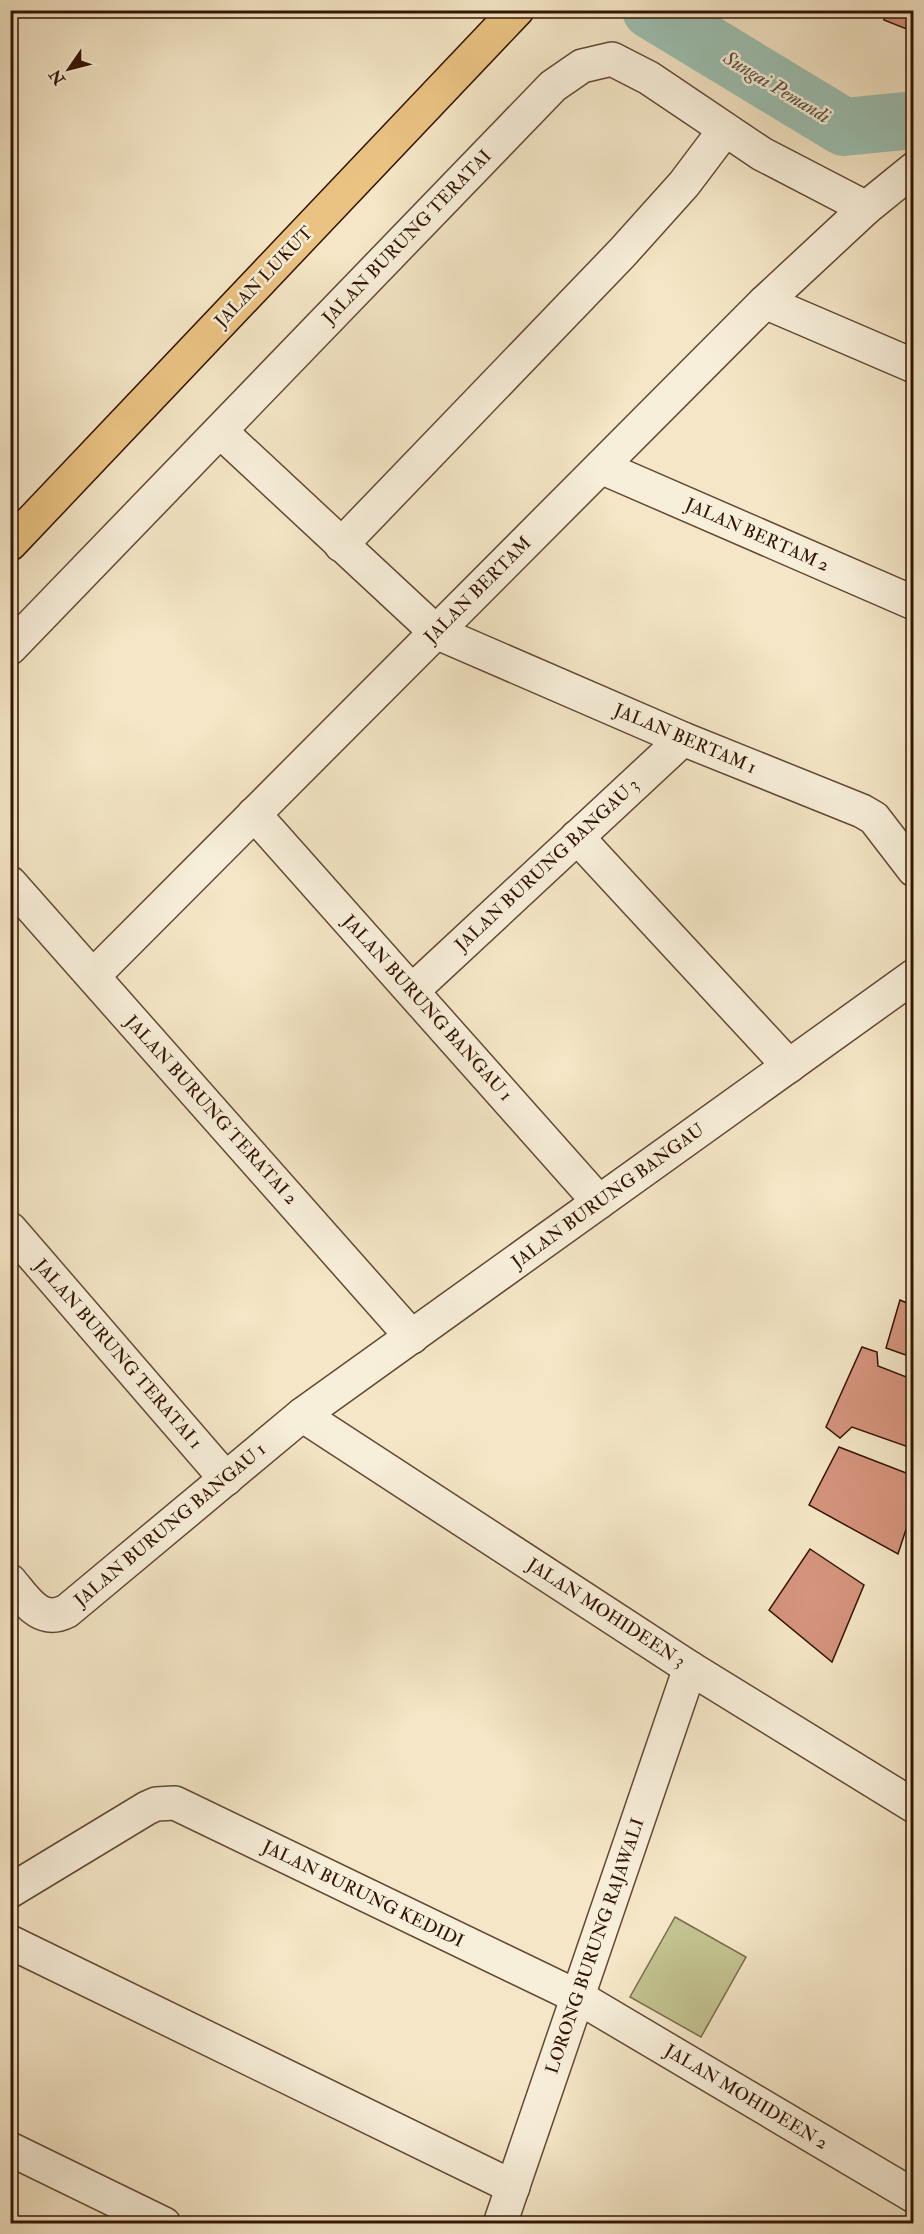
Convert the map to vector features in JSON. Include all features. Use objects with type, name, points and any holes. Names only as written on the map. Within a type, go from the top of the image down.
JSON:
[{"type":"main road","name":"JALAN LUKUT","points":[[10,544],[517,10]]},
{"type":"street","name":"JALAN BURUNG TERATAI","points":[[10,648],[553,86],[582,66],[612,59],[649,78],[724,131],[762,154],[866,208]]},
{"type":"street","points":[[341,545],[622,253],[684,184],[724,131]]},
{"type":"street","name":"JALAN BERTAM","points":[[93,976],[765,302],[866,208],[914,169]]},
{"type":"street","points":[[765,302],[914,366]]},
{"type":"street","name":"JALAN BERTAM 1","points":[[220,431],[436,632],[683,739],[868,814],[914,870]]},
{"type":"street","name":"JALAN BERTAM 2","points":[[601,467],[914,603]]},
{"type":"street","name":"JALAN BURUNG BANGAU 3","points":[[412,991],[683,739]]},
{"type":"street","name":"JALAN BURUNG BANGAU 1","points":[[254,814],[599,1202]]},
{"type":"street","points":[[577,837],[789,1066]]},
{"type":"street","name":"JALAN BURUNG TERATAI 2","points":[[10,883],[412,1337]]},
{"type":"street","name":"JALAN BURUNG BANGAU","points":[[302,1415],[914,976]]},
{"type":"street","name":"JALAN BURUNG TERATAI 1","points":[[10,1229],[226,1479]]},
{"type":"street","name":"JALAN BURUNG BANGAU 1","points":[[10,1581],[33,1608],[50,1616],[67,1611],[302,1415]]},
{"type":"street","name":"JALAN MOHIDEEN 3","points":[[302,1415],[690,1668],[914,1806]]},
{"type":"street","name":"LORONG BURUNG RAJAWALI","points":[[500,2223],[690,1668]]},
{"type":"street","name":"JALAN BURUNG KEDIDI","points":[[10,1891],[147,1808],[165,1802],[183,1806],[578,1997]]},
{"type":"street","points":[[10,1942],[513,2187]]},
{"type":"street","name":"JALAN MOHIDEEN 2","points":[[578,1997],[914,2196]]},
{"type":"street","points":[[10,2149],[164,2223]]},
{"type":"green space","points":[[675,1917],[746,1957],[701,2037],[630,1997]]},
{"type":"building","points":[[884,10],[914,10],[914,32],[884,20]]},
{"type":"building","points":[[900,1300],[914,1306],[914,1358],[886,1348]]},
{"type":"building","points":[[862,1347],[877,1352],[878,1366],[914,1380],[914,1449],[852,1427],[840,1438],[826,1427]]},
{"type":"building","points":[[839,1447],[914,1476],[914,1505],[898,1554],[809,1505]]},
{"type":"building","points":[[810,1549],[864,1585],[832,1662],[769,1610]]},
{"type":"waterway","name":"Sungai Pemandi","points":[[651,10],[844,127],[914,120]]}]
